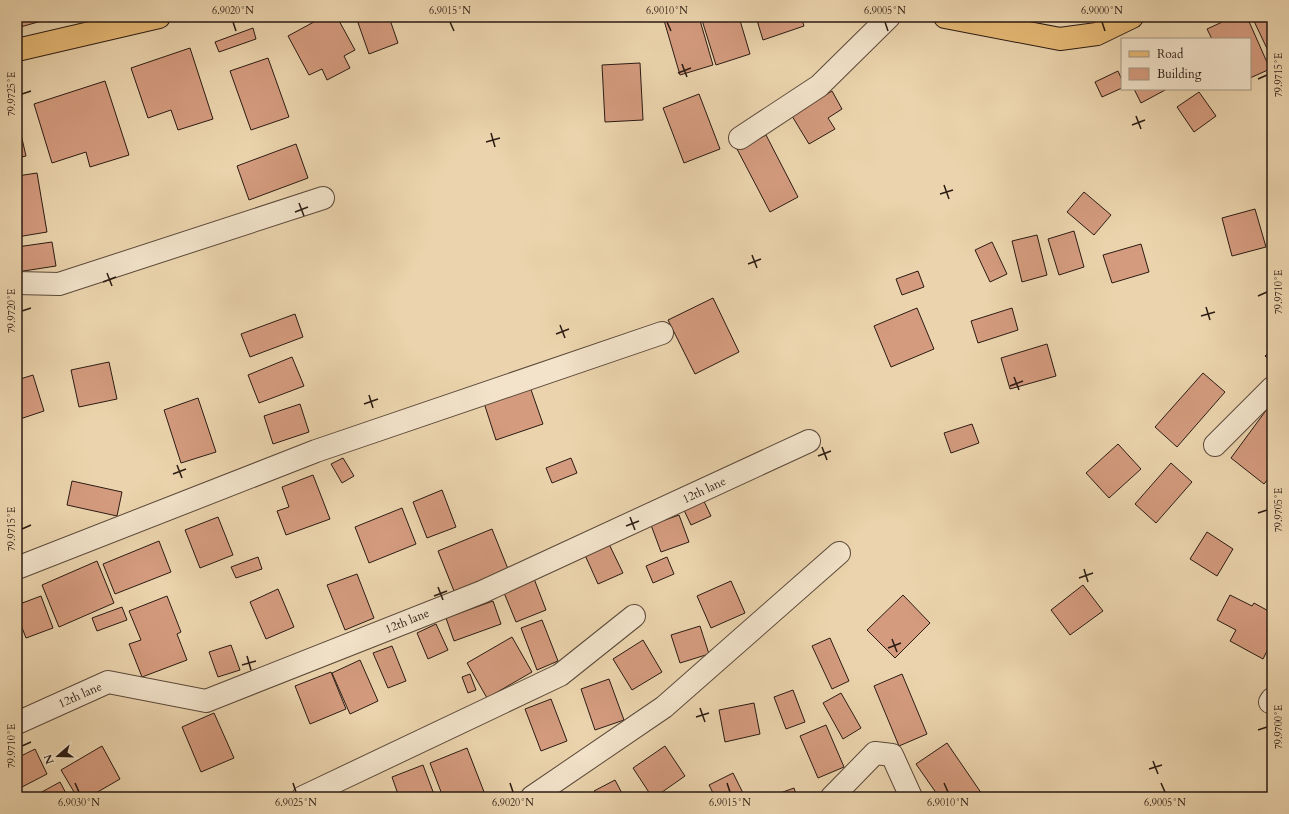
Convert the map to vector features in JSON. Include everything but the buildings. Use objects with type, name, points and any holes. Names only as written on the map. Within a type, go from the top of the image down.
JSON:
[{"type":"main road","points":[[17,50],[159,17]]},
{"type":"main road","points":[[945,17],[1060,39],[1097,34],[1132,17]]},
{"type":"street","points":[[740,138],[819,86],[889,17]]},
{"type":"street","points":[[17,283],[59,284],[323,198]]},
{"type":"street","points":[[17,568],[316,451],[662,333]]},
{"type":"street","points":[[1215,445],[1272,388]]},
{"type":"street","name":"12th lane","points":[[17,723],[108,682],[206,701],[482,592],[810,441]]},
{"type":"street","points":[[532,797],[664,707],[839,553]]},
{"type":"street","points":[[303,797],[560,675],[634,616]]},
{"type":"street","points":[[832,797],[875,753],[892,755],[911,797]]}]
